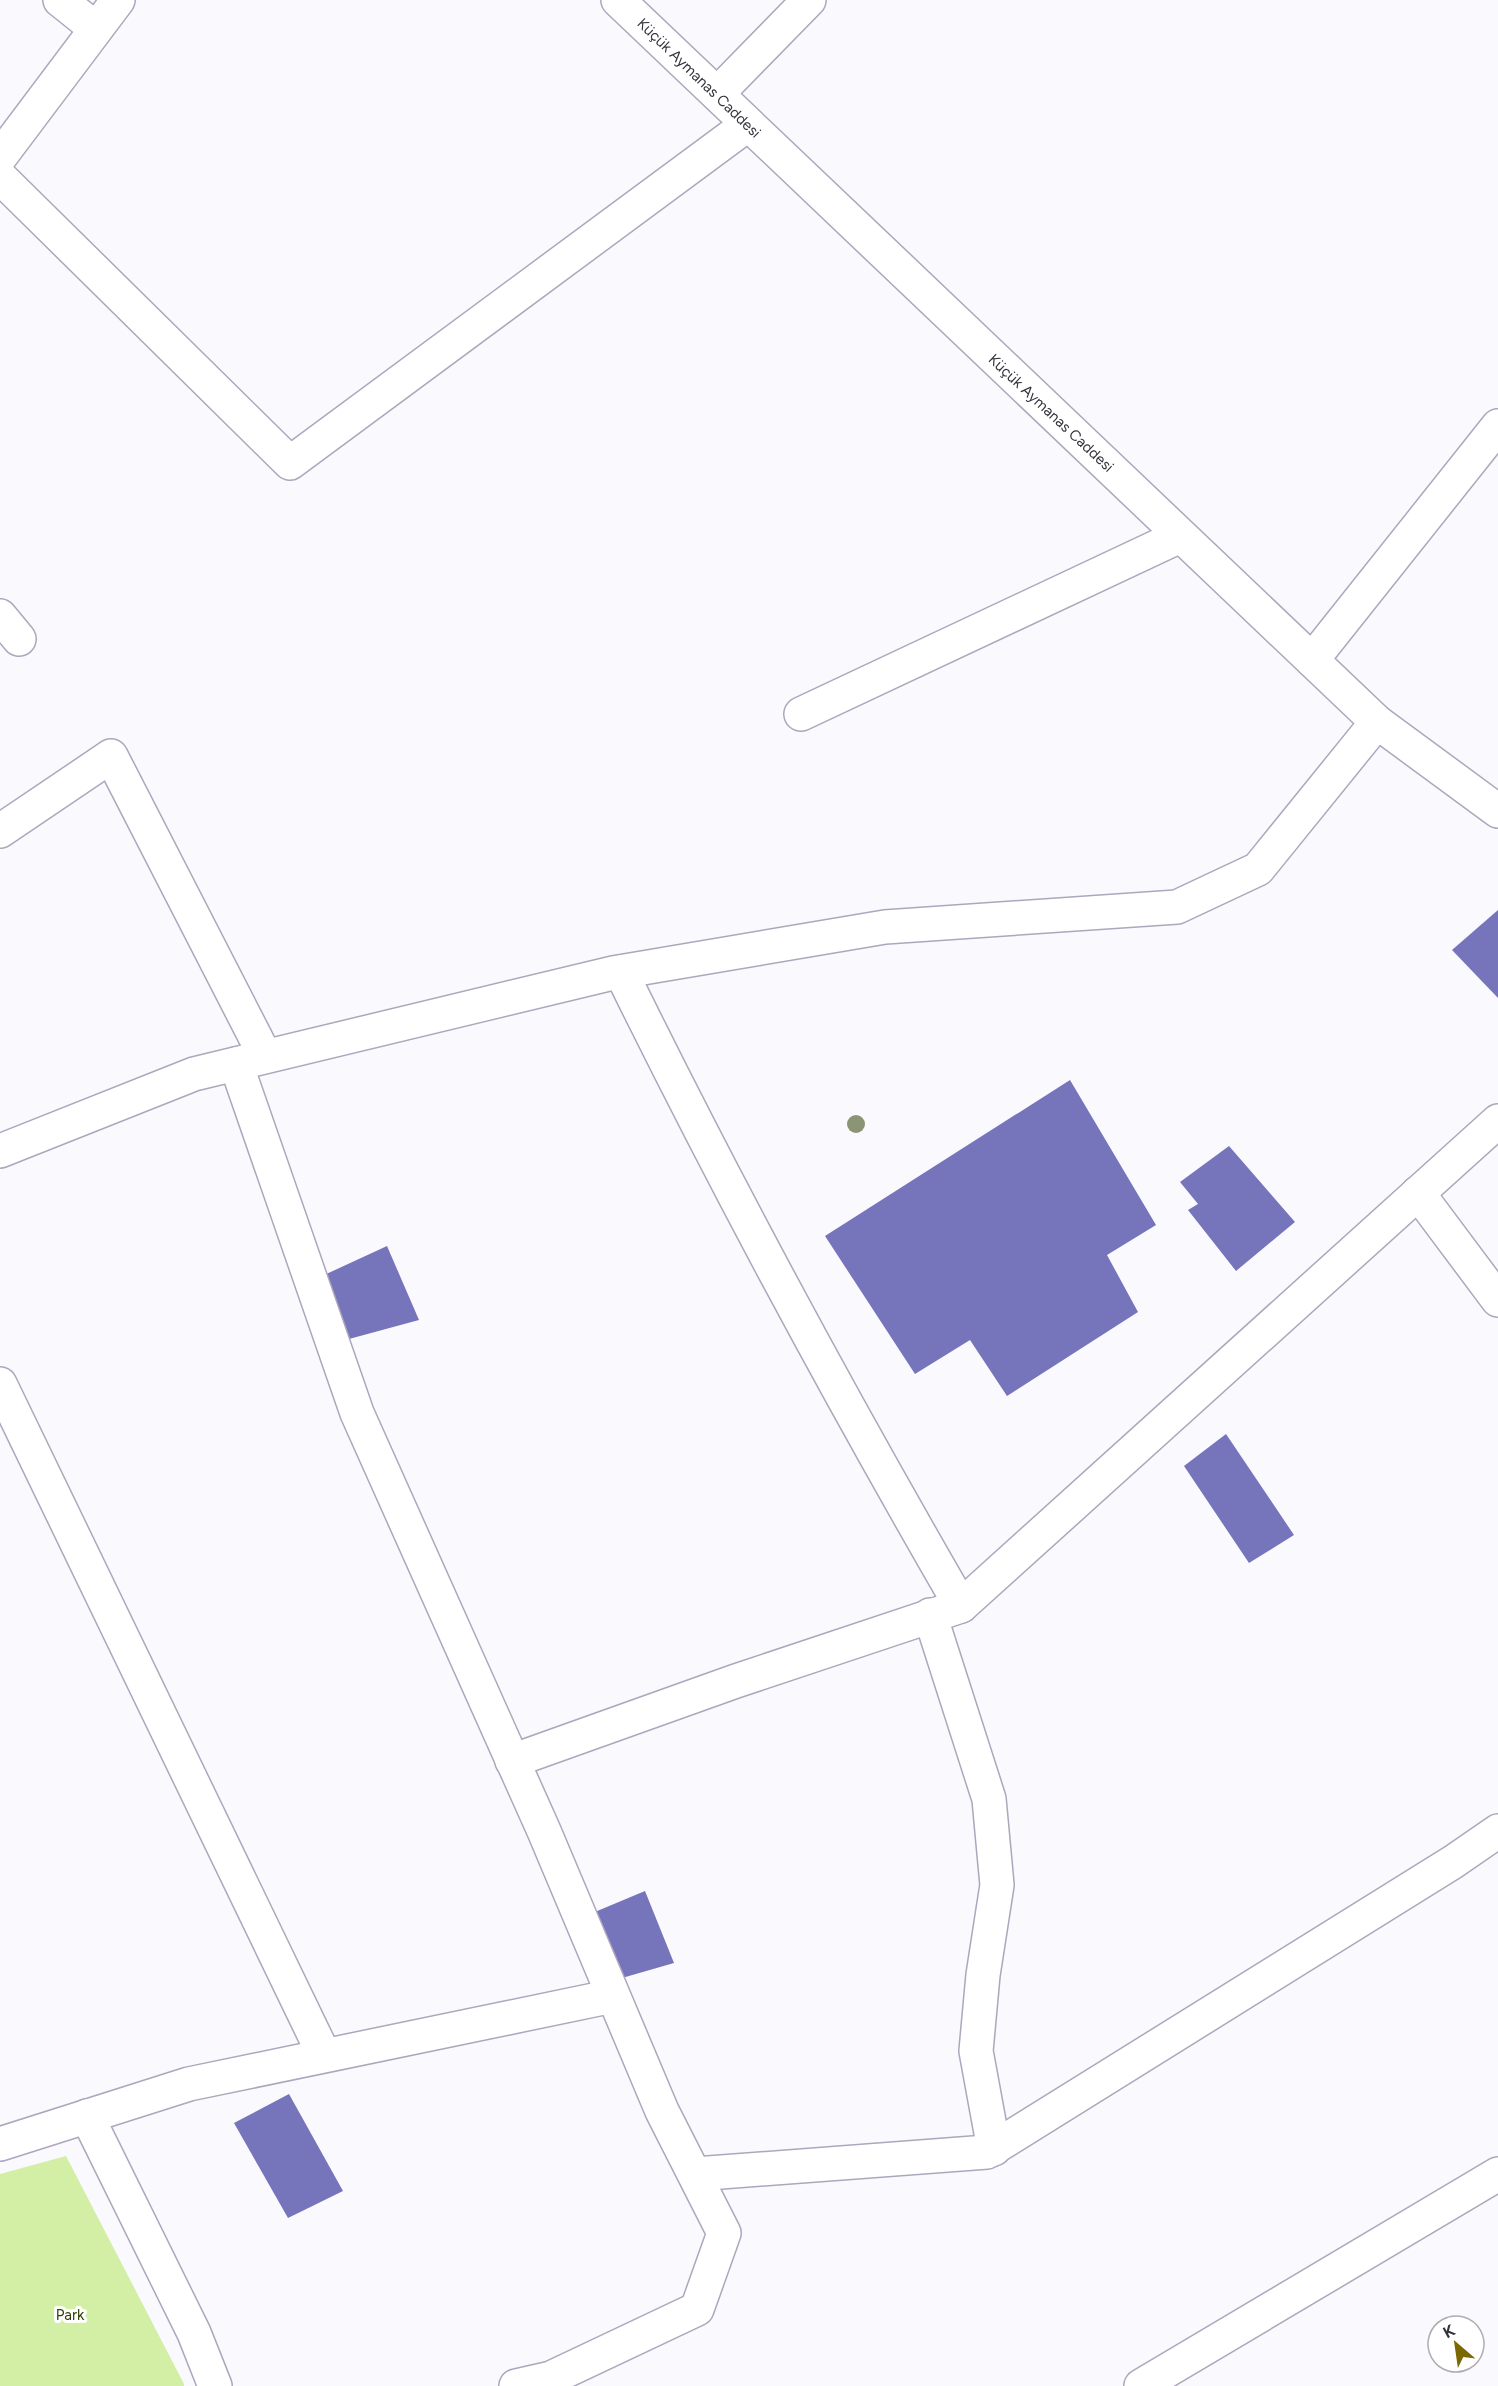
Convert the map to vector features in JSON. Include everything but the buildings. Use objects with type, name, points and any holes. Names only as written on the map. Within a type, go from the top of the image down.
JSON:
[{"type":"street","points":[[60,0],[95,28]]},
{"type":"street","points":[[0,157],[118,0]]},
{"type":"street","name":"Küçük Aymanas Caddesi","points":[[618,0],[1377,722],[1498,811]]},
{"type":"street","points":[[717,94],[809,0]]},
{"type":"street","points":[[0,177],[290,463],[747,125]]},
{"type":"street","points":[[1312,660],[1498,426]]},
{"type":"street","points":[[801,714],[1180,536]]},
{"type":"street","points":[[0,1151],[194,1074],[621,972],[885,927],[1177,907],[1258,869],[1377,722]]},
{"type":"street","points":[[0,831],[111,756],[251,1060],[357,1413],[512,1761],[662,2111],[724,2233],[697,2309],[551,2378],[516,2386]]},
{"type":"street","points":[[621,972],[708,1148],[863,1436],[945,1611],[989,1799],[997,1885],[983,1975],[976,2051],[994,2149]]},
{"type":"street","points":[[512,1761],[945,1611],[1498,1121]]},
{"type":"street","points":[[1418,1192],[1498,1300]]},
{"type":"street","points":[[0,1384],[324,2055]]},
{"type":"street","points":[[695,2174],[987,2152],[1453,1862],[1498,1831]]},
{"type":"street","points":[[0,2144],[189,2084],[613,1996]]},
{"type":"street","points":[[87,2116],[194,2333],[215,2386]]},
{"type":"street","points":[[1142,2386],[1498,2174]]},
{"type":"green space","name":"Park","points":[[66,2156],[184,2386],[0,2386],[0,2174]]}]
